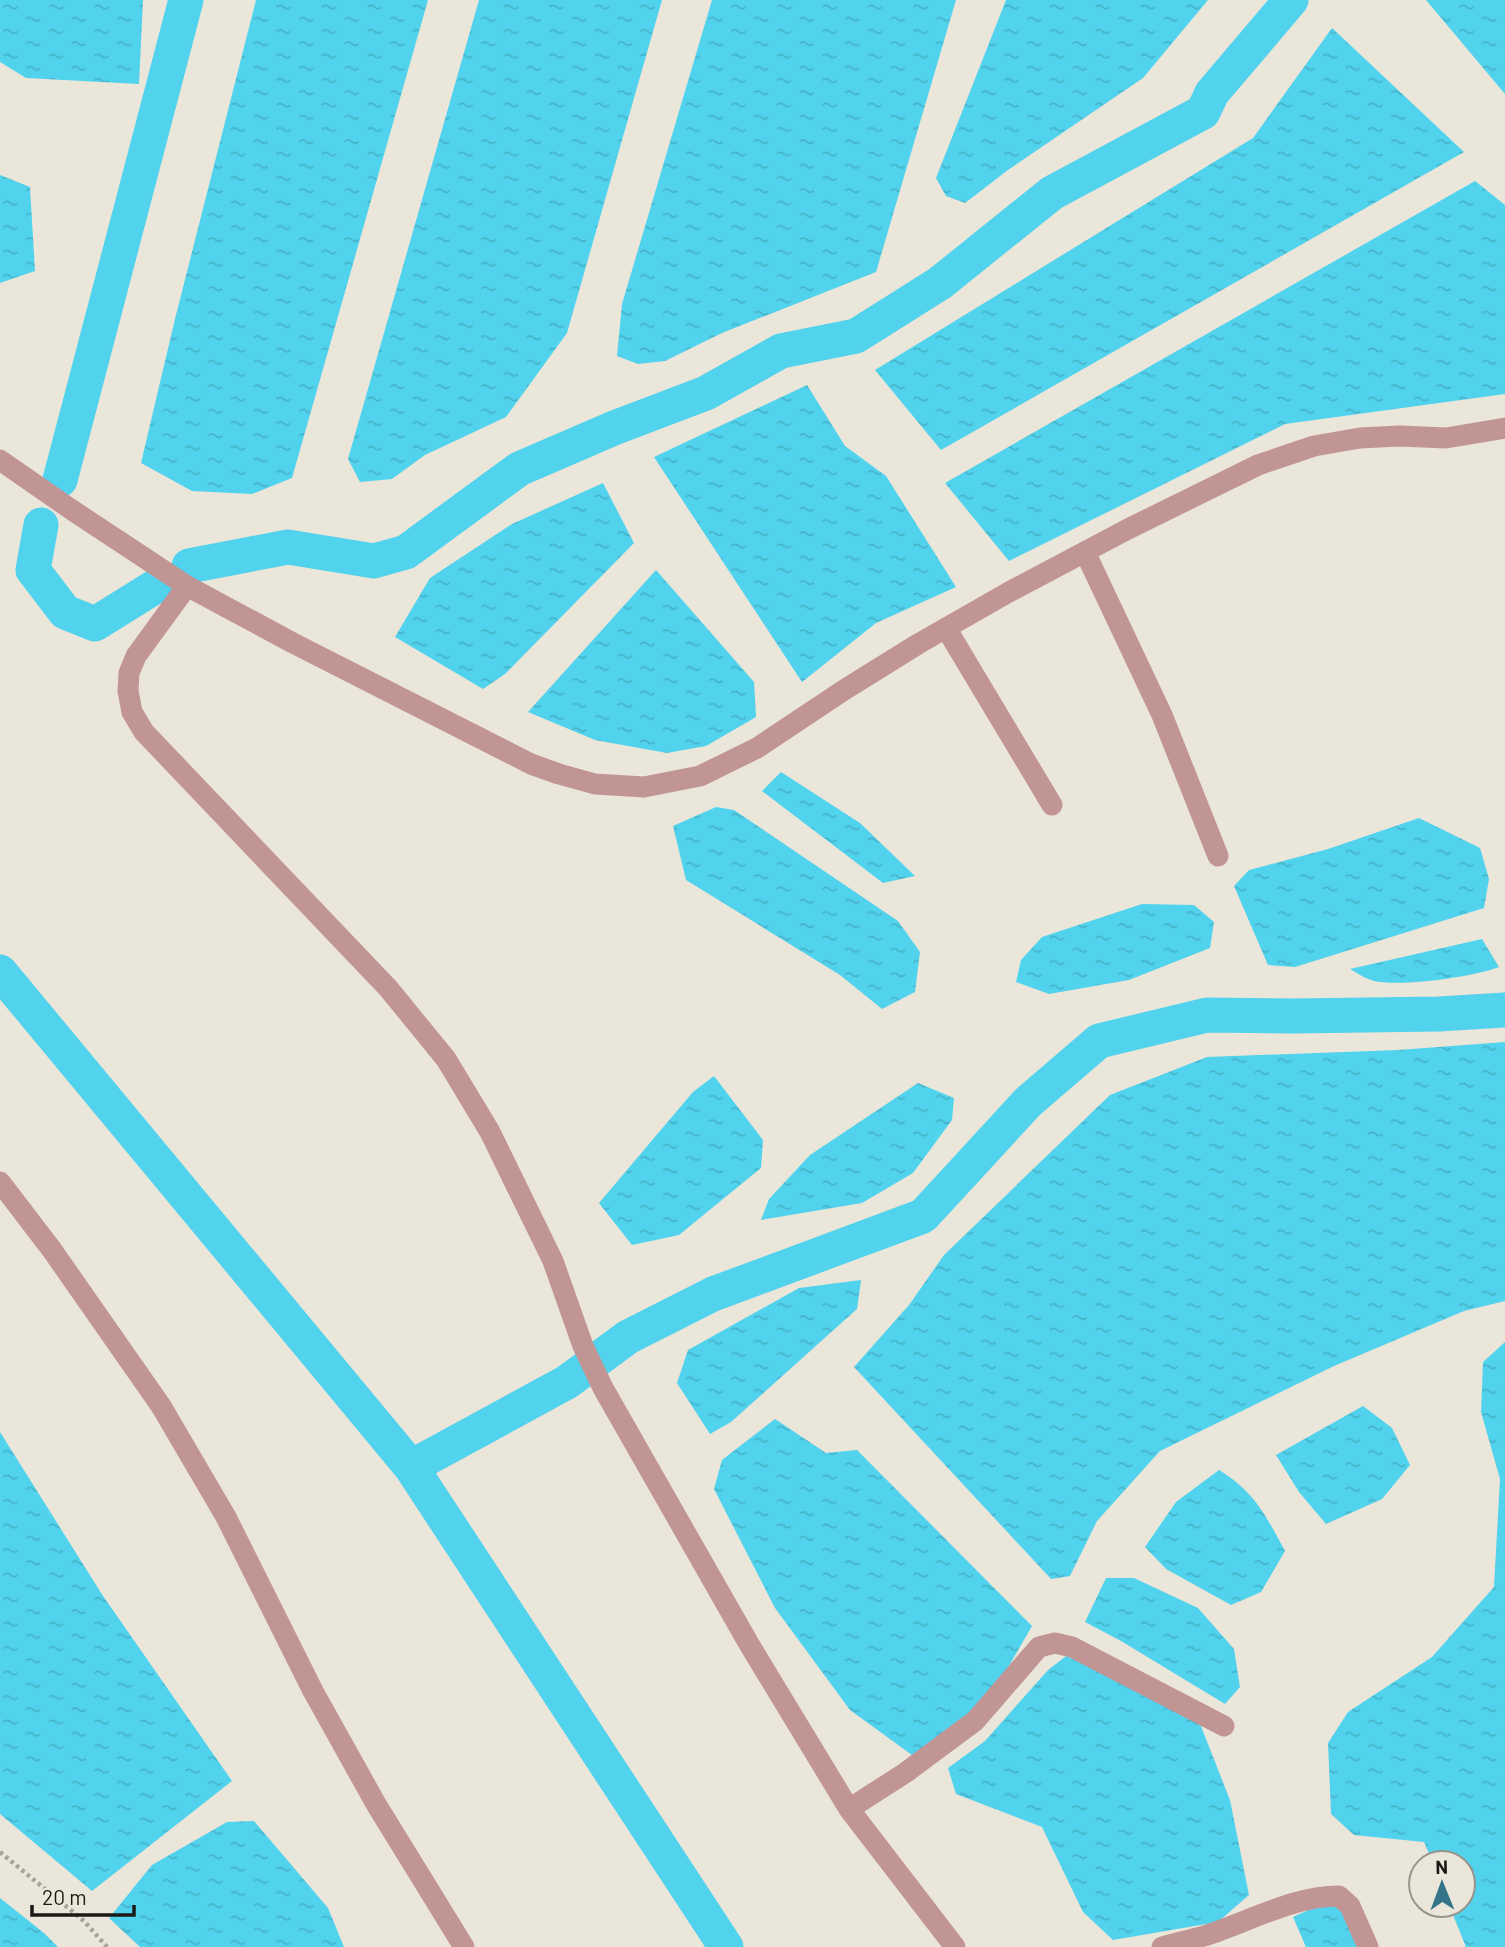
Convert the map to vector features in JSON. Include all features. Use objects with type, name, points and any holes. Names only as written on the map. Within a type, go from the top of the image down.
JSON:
[{"type":"street","points":[[0,460],[187,586],[531,764],[595,785],[644,787],[700,776],[757,748],[844,690],[946,628],[1085,552],[1258,466],[1314,446],[1360,438],[1446,438],[1505,428]]},
{"type":"street","points":[[1085,552],[1162,715],[1218,856]]},
{"type":"street","points":[[187,586],[132,664],[128,691],[132,712],[144,732],[388,988],[446,1059],[490,1132],[553,1261],[583,1346],[603,1388],[749,1644],[849,1809],[955,1947]]},
{"type":"street","points":[[946,628],[1052,805]]},
{"type":"street","points":[[0,1182],[52,1250],[161,1406],[226,1517],[313,1691],[376,1804],[464,1947]]},
{"type":"street","points":[[849,1809],[905,1773],[975,1721],[1039,1647],[1055,1643],[1072,1647],[1224,1726]]},
{"type":"street","points":[[1162,1947],[1205,1942],[1270,1912],[1320,1896],[1339,1896],[1350,1906],[1368,1947]]},
{"type":"path","points":[[0,1852],[84,1922],[107,1947]]},
{"type":"water","points":[[0,0],[143,0],[139,84],[26,78],[0,62]]},
{"type":"water","points":[[256,0],[428,0],[292,478],[252,494],[192,491],[141,463]]},
{"type":"water","points":[[479,0],[662,0],[567,333],[506,417],[425,455],[392,479],[360,482],[348,459]]},
{"type":"water","points":[[712,0],[956,0],[876,272],[722,333],[665,361],[638,364],[617,356],[622,304]]},
{"type":"water","points":[[1006,0],[1208,0],[1143,78],[1008,170],[965,203],[946,196],[936,178]]},
{"type":"water","points":[[1426,0],[1505,0],[1505,94]]},
{"type":"water","points":[[1332,28],[1464,152],[941,450],[875,370],[1253,138]]},
{"type":"water","points":[[0,175],[30,187],[35,271],[0,283]]},
{"type":"water","points":[[1475,181],[1505,205],[1505,394],[1285,424],[1009,561],[945,483]]},
{"type":"water","points":[[807,385],[845,446],[886,476],[956,587],[876,623],[802,682],[654,457]]},
{"type":"water","points":[[603,483],[634,543],[505,674],[483,689],[395,637],[430,578],[512,524]]},
{"type":"water","points":[[656,570],[754,682],[756,717],[706,746],[667,753],[595,740],[528,712]]},
{"type":"water","points":[[781,772],[860,823],[915,876],[883,883],[762,791]]},
{"type":"water","points":[[716,807],[734,810],[898,921],[920,952],[915,992],[882,1009],[840,975],[686,880],[673,826]]},
{"type":"water","points":[[1419,818],[1480,848],[1489,879],[1484,908],[1295,967],[1268,965],[1234,886],[1249,870],[1328,849]]},
{"type":"water","points":[[1142,904],[1194,905],[1214,922],[1210,948],[1129,980],[1049,994],[1016,982],[1021,960],[1042,937]]},
{"type":"water","points":[[1482,939],[1499,967],[1455,977],[1401,983],[1374,981],[1350,969]]},
{"type":"water","points":[[1505,1042],[1505,1301],[1464,1311],[1334,1366],[1160,1451],[1097,1521],[1070,1576],[1051,1579],[854,1367],[909,1305],[944,1255],[1110,1095],[1207,1057],[1398,1050]]},
{"type":"water","points":[[714,1076],[763,1140],[761,1168],[679,1235],[632,1245],[599,1203],[693,1092]]},
{"type":"water","points":[[918,1083],[954,1098],[952,1120],[913,1173],[862,1203],[761,1220],[769,1199],[810,1155]]},
{"type":"water","points":[[861,1280],[857,1309],[731,1422],[710,1434],[677,1383],[688,1350],[799,1288]]},
{"type":"water","points":[[1505,1342],[1505,1947],[1466,1947],[1455,1919],[1477,1919],[1477,1849],[1427,1849],[1424,1842],[1354,1835],[1331,1814],[1328,1743],[1348,1712],[1432,1657],[1494,1587],[1500,1479],[1481,1412],[1483,1362]]},
{"type":"water","points":[[1363,1406],[1392,1428],[1410,1465],[1382,1499],[1326,1524],[1299,1492],[1276,1455]]},
{"type":"water","points":[[775,1419],[826,1453],[857,1450],[1032,1626],[983,1711],[916,1758],[850,1710],[775,1608],[714,1489],[722,1460]]},
{"type":"water","points":[[0,1432],[103,1596],[232,1781],[92,1891],[0,1814]]},
{"type":"water","points":[[1219,1470],[1251,1496],[1285,1551],[1261,1592],[1231,1605],[1166,1569],[1145,1547],[1176,1502]]},
{"type":"water","points":[[1106,1578],[1134,1578],[1198,1608],[1234,1649],[1240,1687],[1225,1704],[1085,1622]]},
{"type":"water","points":[[1066,1656],[1197,1716],[1230,1800],[1249,1895],[1218,1922],[1113,1940],[1083,1912],[1042,1827],[956,1794],[948,1768],[985,1741],[1048,1670]]},
{"type":"water","points":[[254,1821],[328,1908],[344,1947],[140,1947],[109,1918],[152,1865],[227,1822]]},
{"type":"water","points":[[0,1898],[44,1933],[58,1947],[0,1947]]},
{"type":"water","points":[[1333,1899],[1351,1919],[1360,1947],[1306,1947],[1293,1917]]},
{"type":"waterway","points":[[60,480],[186,0]]},
{"type":"waterway","points":[[189,566],[288,547],[374,561],[406,552],[519,469],[614,428],[706,393],[781,351],[856,336],[940,283],[1052,193],[1203,112],[1212,93],[1291,0]]},
{"type":"waterway","points":[[41,525],[33,570],[65,612],[95,624],[156,586]]},
{"type":"waterway","points":[[0,972],[411,1467],[726,1947]]},
{"type":"waterway","points":[[411,1467],[567,1382],[628,1337],[713,1294],[923,1216],[1028,1102],[1099,1041],[1207,1015],[1439,1014],[1505,1010]]}]
